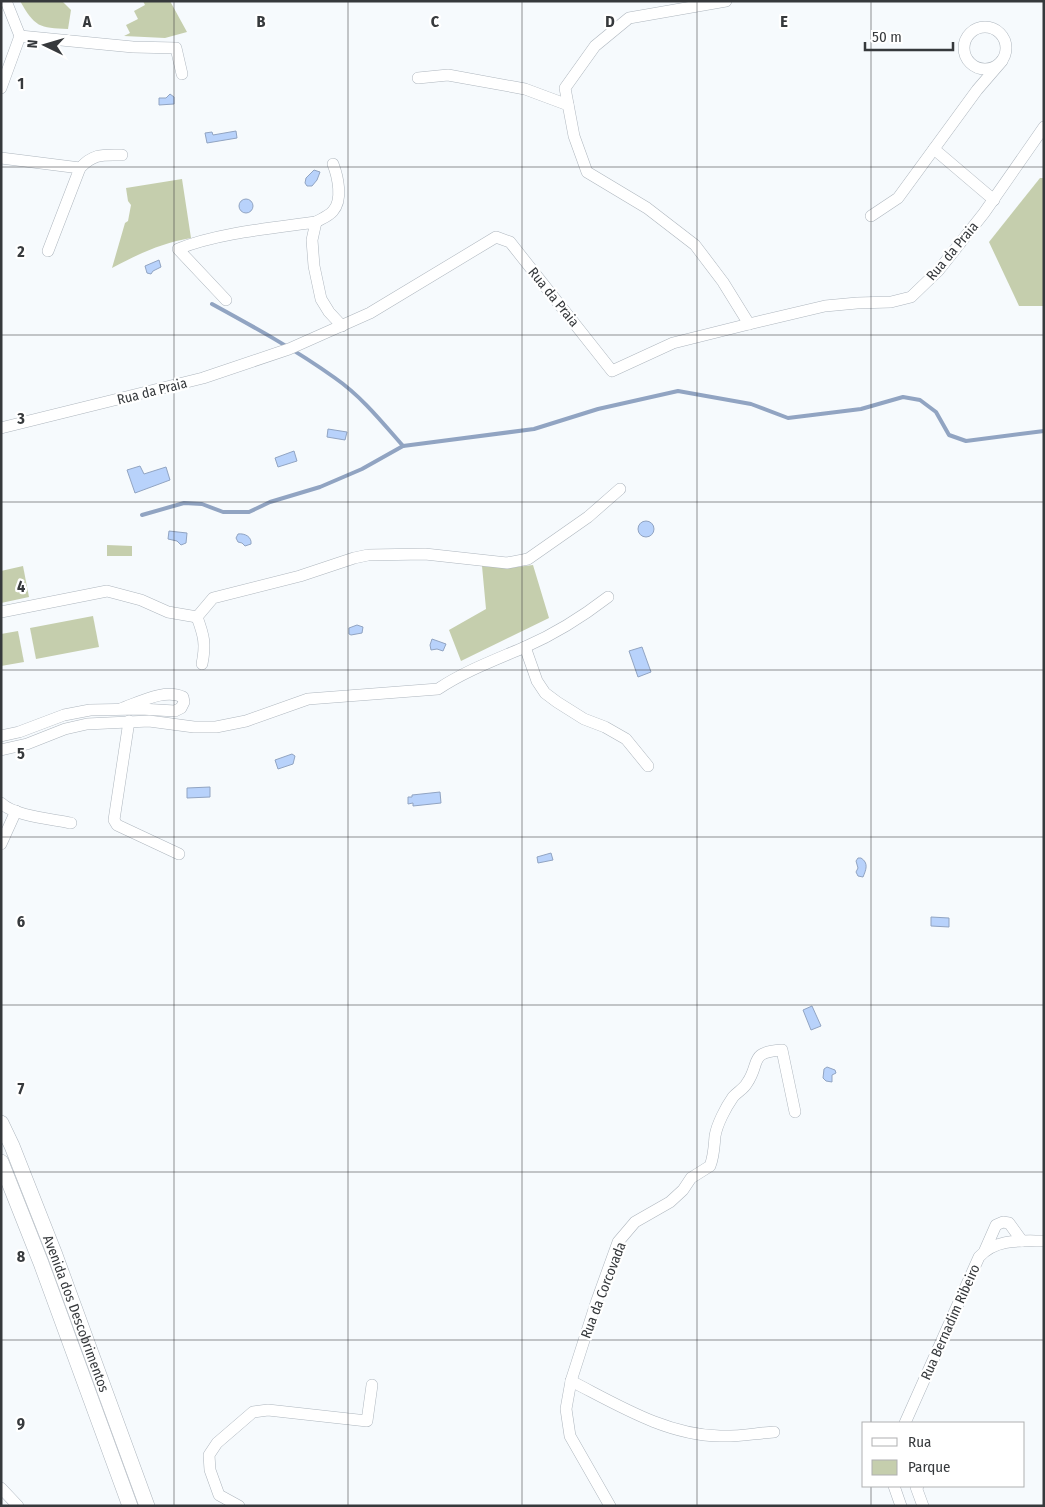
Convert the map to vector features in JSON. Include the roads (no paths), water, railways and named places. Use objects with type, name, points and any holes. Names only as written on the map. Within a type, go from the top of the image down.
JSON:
[{"type":"street","points":[[1,88],[20,36],[6,1]]},
{"type":"street","points":[[726,1],[629,18],[595,46],[565,88],[574,136],[587,172],[600,178],[647,208],[695,245],[723,282],[748,324]]},
{"type":"street","points":[[872,216],[898,198],[977,90],[1002,61],[1007,50],[1003,36],[994,28],[987,26],[973,30],[964,46],[964,54],[969,62],[981,69],[989,69],[1002,61]]},
{"type":"street","points":[[20,36],[133,47],[176,48],[182,74]]},
{"type":"street","points":[[974,66],[979,77],[977,90]]},
{"type":"street","points":[[418,78],[448,75],[477,80],[525,89],[568,105]]},
{"type":"street","name":"Rua da Praia","points":[[1,428],[203,378],[291,348],[370,313],[496,237],[510,242],[612,370],[673,342],[825,306],[891,302],[911,296],[938,271],[994,200],[1044,127]]},
{"type":"street","points":[[934,149],[994,200]]},
{"type":"street","points":[[48,251],[80,168],[89,159],[102,155],[122,155]]},
{"type":"street","points":[[1,158],[80,168]]},
{"type":"street","points":[[226,300],[178,249],[191,243],[231,235],[316,222],[334,211],[339,195],[337,174],[333,164]]},
{"type":"street","points":[[316,222],[312,240],[314,266],[321,299],[329,312],[342,326]]},
{"type":"street","points":[[197,617],[213,598],[300,576],[368,555],[425,554],[507,564],[528,558],[588,517],[620,489]]},
{"type":"street","points":[[1,612],[107,591],[141,600],[168,612],[197,617]]},
{"type":"street","points":[[1,750],[27,744],[65,729],[87,724],[149,721],[194,727],[216,727],[246,721],[308,699],[438,689],[454,679],[573,623],[608,598]]},
{"type":"street","points":[[197,617],[202,629],[205,648],[202,664]]},
{"type":"street","points":[[525,647],[537,681],[545,693],[584,719],[605,727],[626,739],[648,766]]},
{"type":"street","points":[[1,736],[19,732],[64,715],[90,710],[120,709]]},
{"type":"street","points":[[129,721],[114,820],[117,825],[179,854]]},
{"type":"street","points":[[1,803],[6,808],[16,811],[71,823]]},
{"type":"street","points":[[1,844],[16,811]]},
{"type":"street","name":"Rua da Corcovada","points":[[610,1506],[570,1436],[566,1409],[571,1381],[618,1242],[635,1222],[670,1202],[683,1190],[691,1178],[710,1166],[714,1155],[715,1134],[725,1113],[734,1096],[747,1084],[757,1059],[768,1051],[782,1050],[795,1112]]},
{"type":"street","name":"Avenida dos Descobrimentos","points":[[1,1123],[55,1255],[147,1506]]},
{"type":"street","name":"Avenida dos Descobrimentos","points":[[1,1162],[44,1272],[130,1506]]},
{"type":"street","points":[[985,1250],[996,1225],[1003,1222],[1008,1223],[1022,1241]]},
{"type":"street","name":"Rua Bernadim Ribeiro","points":[[905,1422],[979,1257],[985,1250],[1002,1242],[1044,1241]]},
{"type":"street","points":[[571,1381],[656,1424],[682,1431],[720,1436],[774,1432]]},
{"type":"street","points":[[239,1506],[221,1500],[210,1470],[209,1455],[217,1443],[253,1412],[268,1410],[367,1421],[372,1385]]},
{"type":"street","points":[[894,1487],[901,1506]]},
{"type":"street","points":[[916,1487],[923,1506]]},
{"type":"street","points":[[3,1494],[18,1506]]},
{"type":"water","points":[[170,94],[174,97],[174,104],[159,105],[159,98],[166,98]]},
{"type":"water","points":[[236,131],[237,138],[207,143],[205,133],[212,132],[213,135]]},
{"type":"water","points":[[314,170],[320,172],[317,180],[312,186],[307,186],[305,183],[306,178]]},
{"type":"water","points":[[246,199],[251,201],[253,206],[251,211],[246,213],[241,211],[239,206],[241,201]]},
{"type":"water","points":[[159,260],[161,267],[151,274],[147,273],[145,266]]},
{"type":"water","points":[[328,429],[347,432],[345,440],[327,437]]},
{"type":"water","points":[[294,451],[297,461],[278,467],[275,458]]},
{"type":"water","points":[[140,466],[144,474],[166,467],[170,480],[135,493],[127,470]]},
{"type":"water","points":[[646,521],[652,523],[654,529],[652,535],[646,537],[640,535],[638,529],[640,523]]},
{"type":"water","points":[[169,531],[187,533],[186,543],[181,545],[177,541],[168,539]]},
{"type":"water","points":[[238,534],[247,536],[251,544],[245,546],[238,542],[236,538]]},
{"type":"water","points":[[357,625],[363,627],[362,633],[349,634],[349,628]]},
{"type":"water","points":[[432,639],[446,644],[443,651],[431,650]]},
{"type":"water","points":[[642,647],[651,672],[638,677],[629,651]]},
{"type":"water","points":[[292,754],[295,756],[293,764],[278,769],[275,760]]},
{"type":"water","points":[[210,787],[210,797],[187,798],[187,788]]},
{"type":"water","points":[[440,792],[441,803],[413,806],[413,803],[408,804],[408,797],[412,797],[412,795]]},
{"type":"water","points":[[551,853],[553,860],[538,863],[537,857]]},
{"type":"water","points":[[858,858],[864,860],[866,864],[863,877],[858,876],[856,872],[858,868],[856,861]]},
{"type":"water","points":[[931,917],[949,918],[949,927],[931,926]]},
{"type":"water","points":[[812,1006],[821,1026],[811,1030],[803,1010]]},
{"type":"water","points":[[827,1067],[835,1070],[836,1073],[832,1075],[832,1082],[826,1081],[823,1078],[824,1069]]},
{"type":"waterway","points":[[212,304],[290,348],[345,385],[403,446],[534,429],[598,409],[678,391],[751,404],[788,418],[861,409],[903,397],[920,400],[936,412],[949,435],[966,441],[1044,431]]},
{"type":"waterway","points":[[142,515],[184,503],[202,504],[223,512],[249,512],[270,502],[320,487],[362,469],[403,446]]}]
